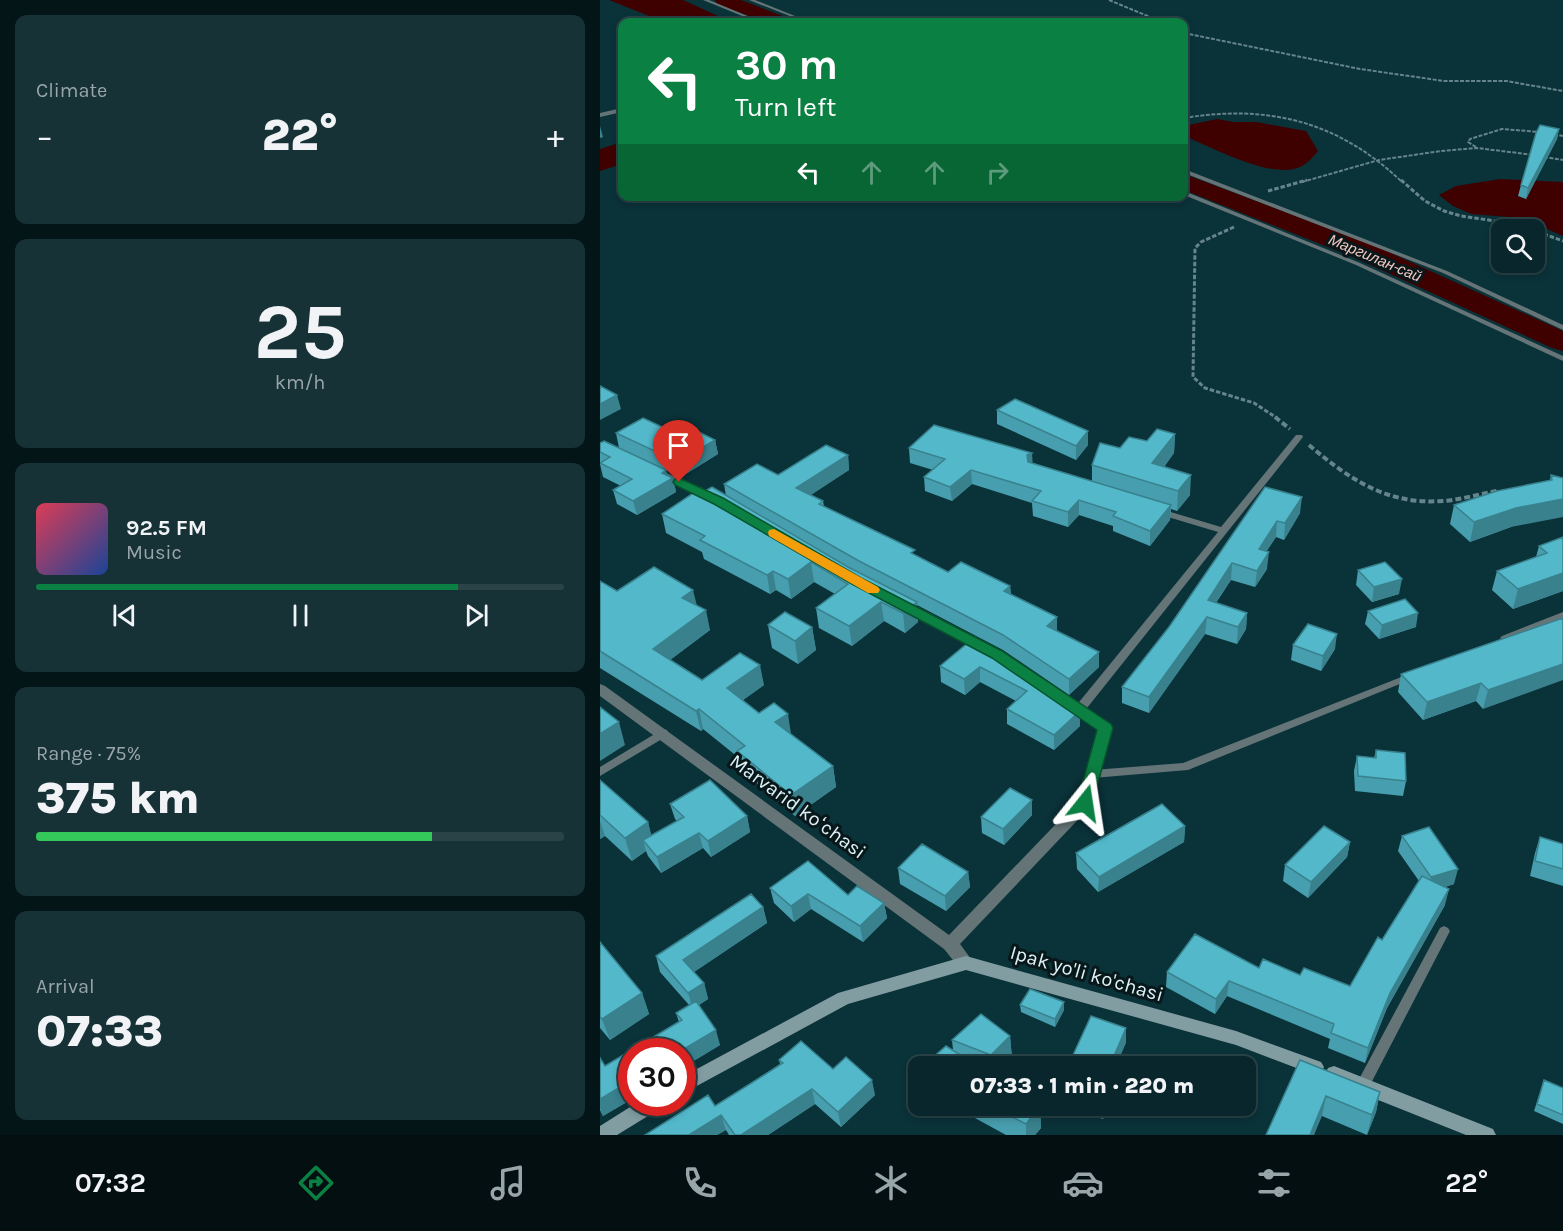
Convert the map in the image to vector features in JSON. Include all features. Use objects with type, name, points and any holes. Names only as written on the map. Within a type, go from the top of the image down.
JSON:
[{"type":"main road","name":"Ipak yo'li ko'chasi","points":[[966,963],[1236,1038],[1363,1085],[1486,1135]]},
{"type":"main road","points":[[696,1078],[844,998],[966,963]]},
{"type":"main road","points":[[601,1135],[632,1116]]},
{"type":"street","points":[[643,465],[719,501]]},
{"type":"street","points":[[897,602],[997,655]]},
{"type":"street","name":"Marvarid koʻchasi","points":[[600,689],[951,944],[966,963]]},
{"type":"street","points":[[951,944],[1085,803],[1105,728],[1061,698]]},
{"type":"lane","points":[[705,0],[750,18]]},
{"type":"lane","points":[[751,0],[798,18]]},
{"type":"lane","points":[[600,115],[618,111]]},
{"type":"lane","points":[[1188,173],[1444,272],[1563,328]]},
{"type":"lane","points":[[1188,196],[1358,264],[1563,359]]},
{"type":"lane","points":[[1079,710],[1299,437]]},
{"type":"lane","points":[[1156,511],[1224,531]]},
{"type":"lane","points":[[1498,641],[1563,615]]},
{"type":"lane","points":[[1093,774],[1184,767],[1422,672]]},
{"type":"lane","points":[[600,772],[663,733]]},
{"type":"lane","points":[[1363,1085],[1444,931]]},
{"type":"path","points":[[1109,0],[1153,18]]},
{"type":"path","points":[[1188,34],[1370,70],[1444,81],[1506,81],[1563,90]]},
{"type":"path","points":[[1188,117],[1213,114],[1294,118],[1311,122],[1337,133],[1379,160],[1399,181],[1442,210],[1465,218],[1515,224],[1563,241]]},
{"type":"path","points":[[1477,148],[1468,142],[1470,139],[1503,129],[1543,133]]},
{"type":"path","points":[[1553,134],[1563,136]]},
{"type":"path","points":[[1266,204],[1263,197],[1268,191],[1379,160],[1477,148],[1563,160]]},
{"type":"path","points":[[1249,220],[1202,242],[1195,248],[1193,377],[1198,385],[1209,391],[1253,403],[1274,416],[1368,490],[1401,501],[1442,501],[1502,491]]},
{"type":"shaded area","points":[[609,0],[683,0],[722,18],[654,18]]},
{"type":"shaded area","points":[[1217,119],[1256,122],[1306,131],[1318,151],[1308,162],[1288,170],[1258,166],[1188,138],[1188,125]]},
{"type":"shaded area","points":[[618,143],[618,165],[600,171],[600,149]]},
{"type":"shaded area","points":[[1500,179],[1563,182],[1563,236],[1545,228],[1545,219],[1471,214],[1453,206],[1439,195],[1456,186]]},
{"type":"building","points":[[1540,125],[1559,129],[1528,188],[1521,185]]},
{"type":"building","points":[[600,386],[617,395],[600,404]]},
{"type":"building","points":[[1015,399],[1088,431],[1076,446],[997,410]]},
{"type":"building","points":[[643,418],[681,436],[693,429],[715,440],[678,462],[616,433]]},
{"type":"building","points":[[934,425],[1032,453],[1027,455],[1028,462],[1171,505],[1150,531],[1113,516],[1116,512],[1079,500],[1068,512],[1032,501],[1041,491],[971,470],[950,487],[924,477],[945,459],[909,448]]},
{"type":"building","points":[[1157,429],[1175,434],[1152,463],[1191,475],[1178,491],[1092,465],[1100,443],[1120,448],[1129,437],[1147,441]]},
{"type":"building","points":[[604,441],[666,470],[662,473],[673,478],[633,501],[613,490],[632,479],[600,463],[610,457],[600,452],[600,443]]},
{"type":"building","points":[[826,445],[848,455],[796,488],[823,501],[819,504],[915,550],[911,553],[948,572],[961,562],[1010,586],[1004,591],[1057,617],[1047,626],[1099,652],[1069,679],[1003,635],[859,561],[724,484],[757,464],[778,475]]},
{"type":"building","points":[[1551,475],[1563,478],[1563,499],[1516,508],[1474,522],[1454,505],[1497,491],[1552,480]]},
{"type":"building","points":[[712,487],[848,567],[917,602],[903,613],[881,602],[849,626],[816,608],[848,584],[811,562],[788,579],[773,571],[767,575],[700,540],[705,536],[662,514],[701,488],[705,491]]},
{"type":"building","points":[[1265,487],[1302,497],[1285,523],[1277,521],[1259,549],[1269,552],[1257,571],[1232,563],[1208,600],[1247,613],[1238,627],[1207,617],[1149,697],[1122,687],[1169,627]]},
{"type":"building","points":[[1563,537],[1563,573],[1518,589],[1497,571],[1547,553],[1539,546]]},
{"type":"building","points":[[1385,562],[1402,579],[1374,587],[1358,570]]},
{"type":"building","points":[[654,567],[693,590],[682,598],[706,610],[653,649],[702,680],[740,653],[760,665],[727,688],[759,713],[774,703],[788,714],[775,722],[833,766],[791,795],[737,751],[745,746],[699,709],[696,711],[600,651],[600,581],[617,591]]},
{"type":"building","points":[[1405,599],[1418,613],[1382,625],[1368,611]]},
{"type":"building","points":[[785,612],[812,627],[795,641],[768,625]]},
{"type":"building","points":[[1563,618],[1563,664],[1488,690],[1481,683],[1427,702],[1401,674]]},
{"type":"building","points":[[1308,624],[1337,634],[1323,656],[1293,645]]},
{"type":"building","points":[[975,637],[1072,699],[1080,711],[1054,735],[1007,709],[1027,691],[980,667],[964,679],[940,666]]},
{"type":"building","points":[[600,707],[619,722],[600,734]]},
{"type":"building","points":[[1376,750],[1405,753],[1406,781],[1358,776],[1357,756],[1376,758]]},
{"type":"building","points":[[600,780],[648,822],[625,838],[600,815]]},
{"type":"building","points":[[710,780],[747,816],[708,841],[699,833],[657,857],[643,840],[684,817],[670,804]]},
{"type":"building","points":[[1010,788],[1032,800],[1003,829],[981,817]]},
{"type":"building","points":[[1162,804],[1185,826],[1099,877],[1076,853]]},
{"type":"building","points":[[1324,826],[1350,842],[1311,882],[1285,865]]},
{"type":"building","points":[[1429,827],[1458,869],[1431,877],[1402,836]]},
{"type":"building","points":[[1540,837],[1563,844],[1563,869],[1535,861]]},
{"type":"building","points":[[922,844],[968,872],[945,896],[898,868]]},
{"type":"building","points":[[808,861],[848,895],[857,886],[884,903],[860,926],[808,894],[791,906],[770,888]]},
{"type":"building","points":[[1422,876],[1449,889],[1390,993],[1368,1048],[1331,1033],[1334,1024],[1229,981],[1216,999],[1167,972],[1195,934],[1259,968],[1263,959],[1300,975],[1304,968],[1350,986],[1378,937],[1382,940]]},
{"type":"building","points":[[751,894],[763,907],[683,960],[704,983],[688,993],[656,956]]},
{"type":"building","points":[[600,942],[642,993],[602,1019],[600,1017]]},
{"type":"building","points":[[1030,989],[1064,1002],[1055,1019],[1020,1005]]},
{"type":"building","points":[[696,1001],[716,1030],[696,1042],[696,1038],[652,1038],[682,1020],[676,1013]]},
{"type":"building","points":[[981,1014],[1010,1036],[991,1055],[952,1040]]},
{"type":"building","points":[[1091,1016],[1126,1028],[1114,1056],[1073,1056]]},
{"type":"building","points":[[801,1041],[833,1069],[846,1057],[872,1080],[838,1112],[812,1089],[741,1135],[735,1135],[721,1115],[689,1135],[645,1135],[675,1116],[696,1116],[696,1103],[708,1095],[715,1106],[783,1063],[779,1060]]},
{"type":"building","points":[[946,1046],[962,1056],[934,1056]]},
{"type":"building","points":[[600,1058],[605,1066],[618,1058],[618,1088],[600,1099]]},
{"type":"building","points":[[1300,1060],[1380,1092],[1372,1115],[1326,1096],[1310,1135],[1266,1135]]},
{"type":"building","points":[[1544,1080],[1563,1088],[1563,1115],[1537,1104]]},
{"type":"building","points":[[1010,1116],[1032,1116],[1026,1124]]},
{"type":"waterway","name":"Маргилан-сай","points":[[724,0],[771,18]]},
{"type":"waterway","name":"Маргилан-сай","points":[[1188,183],[1363,251],[1563,342]]},
{"type":"slow traffic","points":[[774,533],[873,590]]},
{"type":"route","points":[[679,482],[719,501],[856,581],[997,655],[1105,728],[1085,803]]}]
